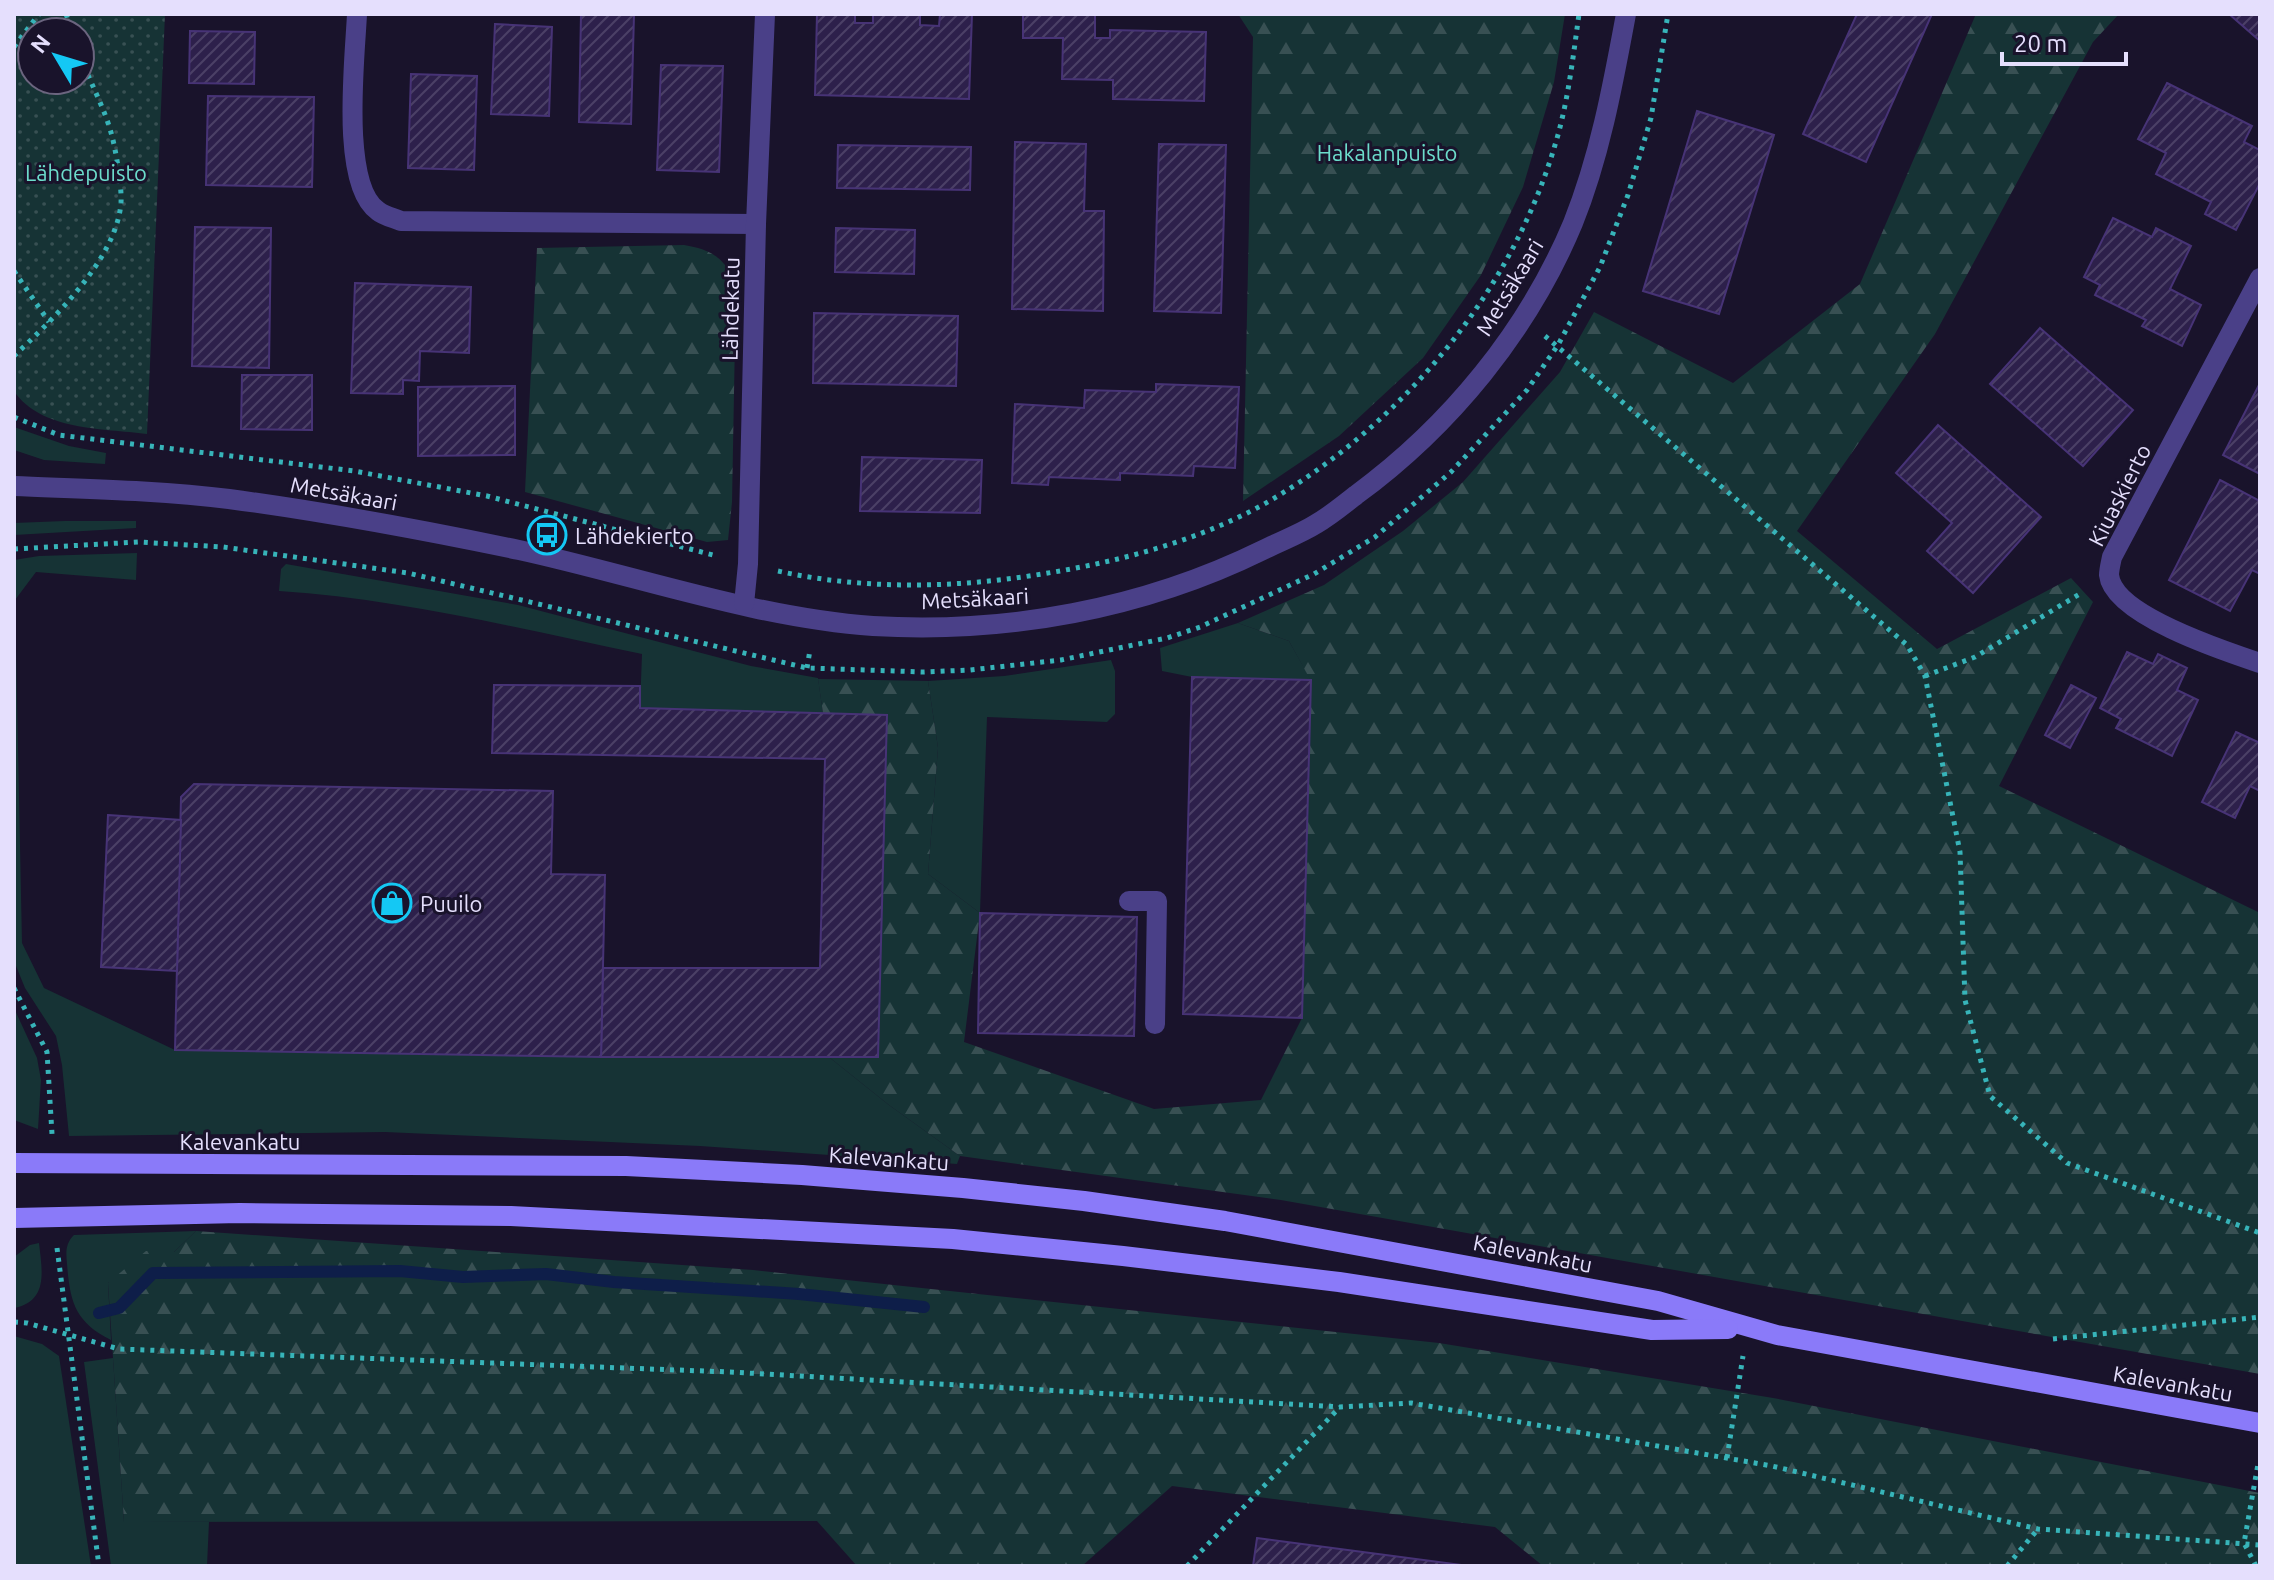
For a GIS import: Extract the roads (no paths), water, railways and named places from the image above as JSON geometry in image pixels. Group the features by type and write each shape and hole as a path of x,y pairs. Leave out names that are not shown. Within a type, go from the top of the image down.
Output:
{"main road":[{"name":"Kalevankatu","path":"14,1163 626,1166 802,1175 1084,1201 1421,1256 1658,1301 1748,1329 2260,1423"},
{"name":"Kalevankatu","path":"14,1218 240,1213 511,1216 953,1239 1324,1280 1652,1330 1748,1329"}],"street":[{"path":"357,14 353,140 358,183 376,211 401,221 756,224"},
{"name":"Lähdekatu","path":"744,604 748,564 756,224 765,14"},
{"name":"Metsäkaari","path":"14,486 225,499 354,518 521,551 816,620 875,626 966,626 1035,620 1101,608 1169,590 1232,565 1317,524 1390,470 1436,428 1476,384 1521,320 1549,273 1586,188 1615,74 1626,14"},
{"name":"Kiuaskierto","path":"2260,278 2112,557 2109,577 2117,592 2141,614 2211,647 2260,663"},
{"path":"1129,901 1157,901 1155,1024"}],"waterway":[{"path":"99,1313 119,1308 153,1273 400,1271 463,1277 546,1274 924,1307"}],"place":[{"name":"Lähdekierto","path":"547,535"},
{"name":"Puuilo","path":"392,903"}],"park label":[{"name":"Hakalanpuisto","path":"1387,152"},
{"name":"Lähdepuisto","path":"86,172"}]}
